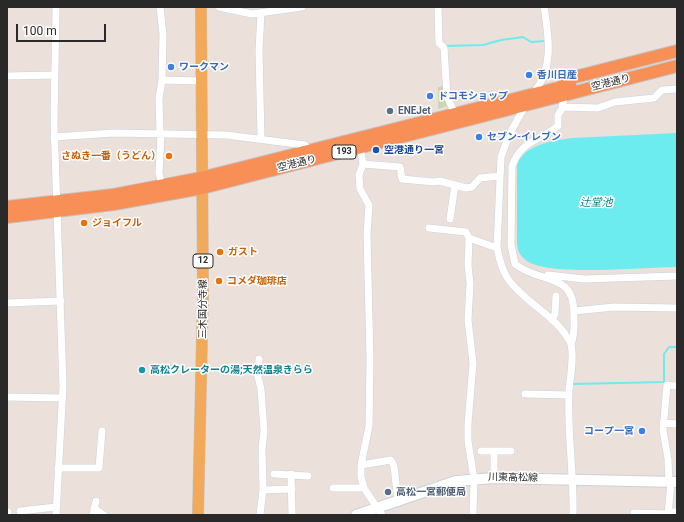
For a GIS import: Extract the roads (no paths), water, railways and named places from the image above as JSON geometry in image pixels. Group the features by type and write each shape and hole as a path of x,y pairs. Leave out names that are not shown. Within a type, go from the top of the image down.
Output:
{"highway":[{"path":"677,51 567,79 563,96 573,96 677,71"},
{"name":"空港通り","path":"7,207 57,207 156,198 309,151 533,94 563,96 677,58"},
{"name":"空港通り","path":"7,216 162,186 201,183 360,148 677,66"}],"main road":[{"name":"三木国分寺線","path":"198,515 203,293 201,183 201,7"},
{"name":"川東高松線","path":"356,515 380,512 398,502 456,482 474,479 573,479 672,482"}],"street":[{"path":"56,7 54,137 61,302 62,398 56,515"},
{"path":"160,7 163,35 162,80 159,99 159,173 162,186"},
{"path":"219,7 240,13 261,14 302,7"},
{"path":"438,7 438,43 444,48 447,96 455,114"},
{"path":"544,7 549,62 541,81 525,105 503,146 499,176 497,248 508,279 562,329 571,344"},
{"path":"261,14 259,51 261,139"},
{"path":"7,76 54,74"},
{"path":"162,80 201,81"},
{"path":"573,515 573,479 569,449 571,344 574,338 574,311 572,296 565,285 522,269 516,264 510,245 512,166 519,151 524,145 552,131 558,126 558,115 563,96 598,108 615,102 654,98 662,90 677,89"},
{"path":"54,137 114,133 201,136 226,135 305,145 309,151"},
{"path":"360,148 363,164 360,168 360,189 368,205 367,234 370,360 369,426 360,465 364,488 380,512"},
{"path":"363,164 400,167 402,179 434,182 440,181 472,187 480,178 499,176"},
{"path":"450,219 455,185"},
{"path":"429,228 466,232 469,238 468,265 470,290 468,320 473,363 469,403 468,441 474,479 473,515"},
{"path":"469,238 497,248"},
{"path":"541,276 546,275 584,279 677,276"},
{"path":"552,320 555,314 556,296"},
{"path":"7,304 61,302"},
{"path":"574,311 614,307 677,308"},
{"path":"259,359 258,377 261,389 264,431 262,449 263,490 260,515"},
{"path":"668,514 672,482 663,423 666,385 677,386"},
{"path":"525,394 569,395"},
{"path":"7,397 62,398"},
{"path":"663,423 677,424"},
{"path":"58,468 99,468 102,431"},
{"path":"482,451 511,451"},
{"path":"494,452 494,478"},
{"path":"360,465 391,460 394,466 398,502"},
{"path":"274,474 308,476"},
{"path":"292,474 292,515"},
{"path":"263,490 292,488"},
{"path":"333,488 364,488"},
{"path":"20,511 56,507"},
{"path":"94,508 104,515"},
{"path":"634,513 668,514 677,512"}],"water":[{"name":"辻堂池","path":"677,133 677,267 599,270 556,269 539,266 522,257 518,250 517,242 517,165 526,152 548,142 572,138"}],"waterway":[{"path":"445,46 483,45 501,40 523,37 531,42 545,41"},
{"path":"573,384 664,382 664,354 669,347 677,347"}],"place":[{"name":"ワークマン","path":"171,67"},
{"name":"香川日産","path":"529,75"},
{"name":"ドコモショップ","path":"430,96"},
{"name":"ENEJet","path":"390,111"},
{"name":"セブン-イレブン","path":"479,137"},
{"name":"空港通り一宮","path":"376,150"},
{"name":"さぬき一番（うどん）","path":"169,156"},
{"name":"ジョイフル","path":"84,223"},
{"name":"ガスト","path":"220,252"},
{"name":"コメダ珈琲店","path":"219,281"},
{"name":"高松クレーターの湯;天然温泉きらら","path":"142,370"},
{"name":"コープ一宮","path":"642,431"},
{"name":"高松一宮郵便局","path":"388,492"}]}
